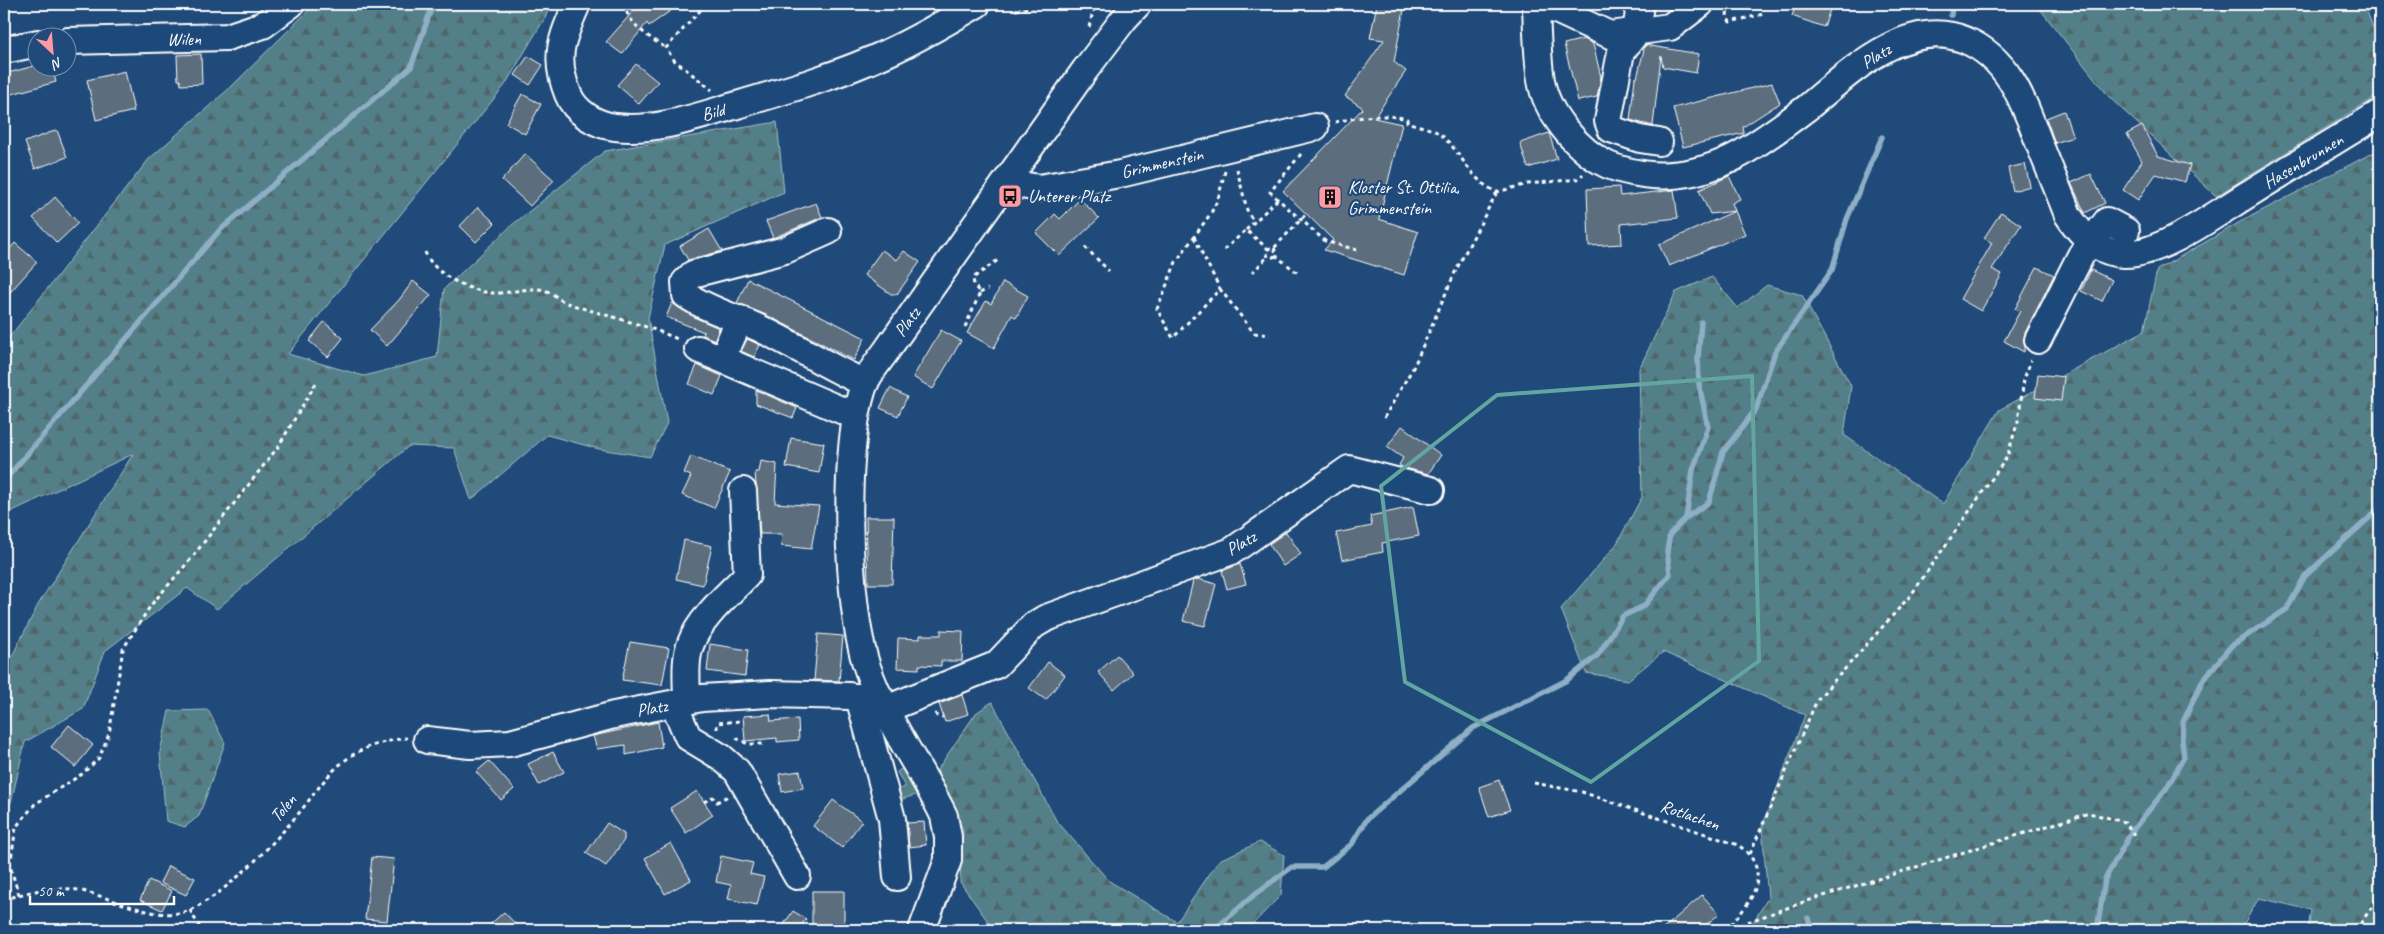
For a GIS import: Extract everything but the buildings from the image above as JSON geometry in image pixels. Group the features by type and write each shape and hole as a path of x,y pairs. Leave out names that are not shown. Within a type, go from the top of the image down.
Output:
{"street":[{"name":"Wilen","path":"78,41 227,37 263,26 291,4"},
{"name":"Bild","path":"577,4 565,31 560,54 561,76 570,98 592,119 614,127 643,127 667,124 814,82 888,52 976,4"},
{"name":"Platz","path":"922,930 948,860 946,823 939,805 875,701 860,639 850,543 852,448 855,416 865,383 1085,70 1124,18 1138,4"},
{"path":"1640,4 1636,33 1620,52 1608,121 1611,129 1640,139 1659,142"},
{"name":"Platz","path":"1700,4 1670,27 1610,35 1554,9 1536,7 1541,82 1556,118 1582,148 1599,161 1620,170 1662,177 1703,170 1741,154 1785,124 1852,71 1898,43 1917,37 1935,35 1965,40 1995,60 2014,82 2068,215 2077,230 2091,242 2114,253 2132,254 2144,251 2195,228 2225,208"},
{"path":"4,50 28,45"},
{"name":"Hasenbrunnen","path":"2225,208 2380,113"},
{"name":"Grimmenstein","path":"1008,181 1039,188 1111,175 1315,127"},
{"path":"2038,340 2081,255 2107,221 2126,231"},
{"path":"828,231 785,250 693,274 686,282 686,295 735,330 865,383"},
{"path":"698,349 855,416"},
{"name":"Platz","path":"427,740 470,744 510,743 614,715 681,702 770,694 875,701 996,665 1034,625 1046,618 1232,551 1349,469 1431,490"},
{"path":"743,492 746,575 703,622 690,644 681,702 688,737 721,756 737,771 797,876"},
{"path":"875,701 892,819 897,877"}],"path":[{"path":"624,4 625,10 644,34 666,48 674,60 710,88 726,108"},
{"path":"666,48 706,4"},
{"path":"1022,4 1016,10 1048,4"},
{"path":"1728,4 1727,18 1730,22 1764,14"},
{"path":"1315,127 1358,117 1396,116 1407,119 1407,122 1442,135 1471,173 1485,186 1497,192 1528,184 1578,179"},
{"path":"1303,151 1270,192 1325,241 1357,250"},
{"path":"1220,289 1173,338 1157,309 1176,262 1218,200 1227,166"},
{"path":"1236,168 1247,210 1254,223"},
{"path":"1384,418 1414,366 1456,270 1497,192"},
{"path":"1224,250 1278,199"},
{"path":"1268,250 1274,248 1306,214"},
{"path":"1246,230 1268,250 1268,256 1252,272"},
{"path":"1194,236 1220,289 1254,333 1270,335"},
{"path":"1085,247 1109,272"},
{"path":"1274,248 1275,255 1299,274"},
{"path":"425,252 428,260 442,272 468,288 494,293 543,289 565,302 665,333 698,349"},
{"path":"1268,256 1271,258 1275,255"},
{"path":"980,293 974,285 973,278 998,260"},
{"path":"965,327 980,293 988,288"},
{"path":"1725,930 1739,916 1755,892 1757,872 1750,854 1818,700 1911,595 2007,457 2018,421 2024,379 2038,340"},
{"path":"19,895 10,866 16,827 35,804 82,774 98,758 109,734 123,649 151,605 190,560 278,447 316,383"},
{"path":"723,731 717,730 717,723 740,721"},
{"path":"734,736 748,744 764,744"},
{"name":"Tolen","path":"190,910 206,902 253,862 299,813 314,790 334,769 356,752 406,738 427,740"},
{"name":"Rotlachen","path":"1534,783 1582,792 1738,845 1750,854"},
{"path":"704,802 713,796 717,802 730,794"},
{"path":"1725,930 1811,900 2088,814 2125,822 2137,840"},
{"path":"4,900 49,888 72,890 144,910 171,915 190,910 201,930"},
{"path":"2356,930 2380,895"}],"highlighted area":[{"path":"1752,376 1759,661 1591,782 1405,682 1381,486 1497,395"}],"green space":[{"path":"315,4 551,4 546,16 505,85 288,354 364,376 437,357 444,289 512,225 605,151 777,122 784,192 665,245 648,318 667,423 650,457 599,449 547,435 471,500 454,448 409,446 217,609 187,588 105,651 83,709 25,742 11,803 4,805 4,672 38,605 133,454 4,515 4,344 149,159 232,86"},
{"path":"2036,4 2364,4 2380,45 2380,94 2216,196 2110,98"},
{"path":"2380,149 2380,930 2308,930 2311,910 2259,898 2240,930 1748,930 1768,898 1762,827 1805,715 1663,652 1628,680 1586,673 1561,609 1616,545 1642,497 1639,369 1676,292 1712,277 1738,308 1767,285 1802,295 1851,386 1844,435 1943,504 1999,410 2144,331 2157,270 2240,222"},
{"path":"992,702 1056,820 1109,881 1177,922 1219,860 1260,842 1284,855 1281,895 1247,930 997,930 989,923 960,882 963,830 937,770 976,713"},
{"path":"208,710 225,743 199,816 185,827 166,821 160,752 169,711"},
{"path":"904,767 919,794 892,802 890,792 905,787 897,772"}],"waterway":[{"path":"4,481 219,231 411,67 433,4"},
{"path":"1951,15 1952,4"},
{"path":"1686,518 1709,502 1723,452 1756,409 1775,352 1832,270 1847,219 1882,137"},
{"path":"1214,930 1255,894 1292,867 1323,867 1352,844 1367,819 1473,728 1567,680 1598,655 1623,616 1644,606 1670,574 1667,551 1670,534 1686,518 1693,470 1708,427 1699,384 1698,358 1701,322"},
{"path":"2097,930 2105,879 2132,831 2166,789 2184,757 2182,741 2183,722 2203,680 2231,646 2287,609 2305,576 2380,508"},
{"path":"1808,918 1812,930"}],"place":[{"name":"Unterer Platz","path":"1010,196"},
{"name":"Kloster St. Ottilia, Grimmenstein","path":"1330,197"}]}
